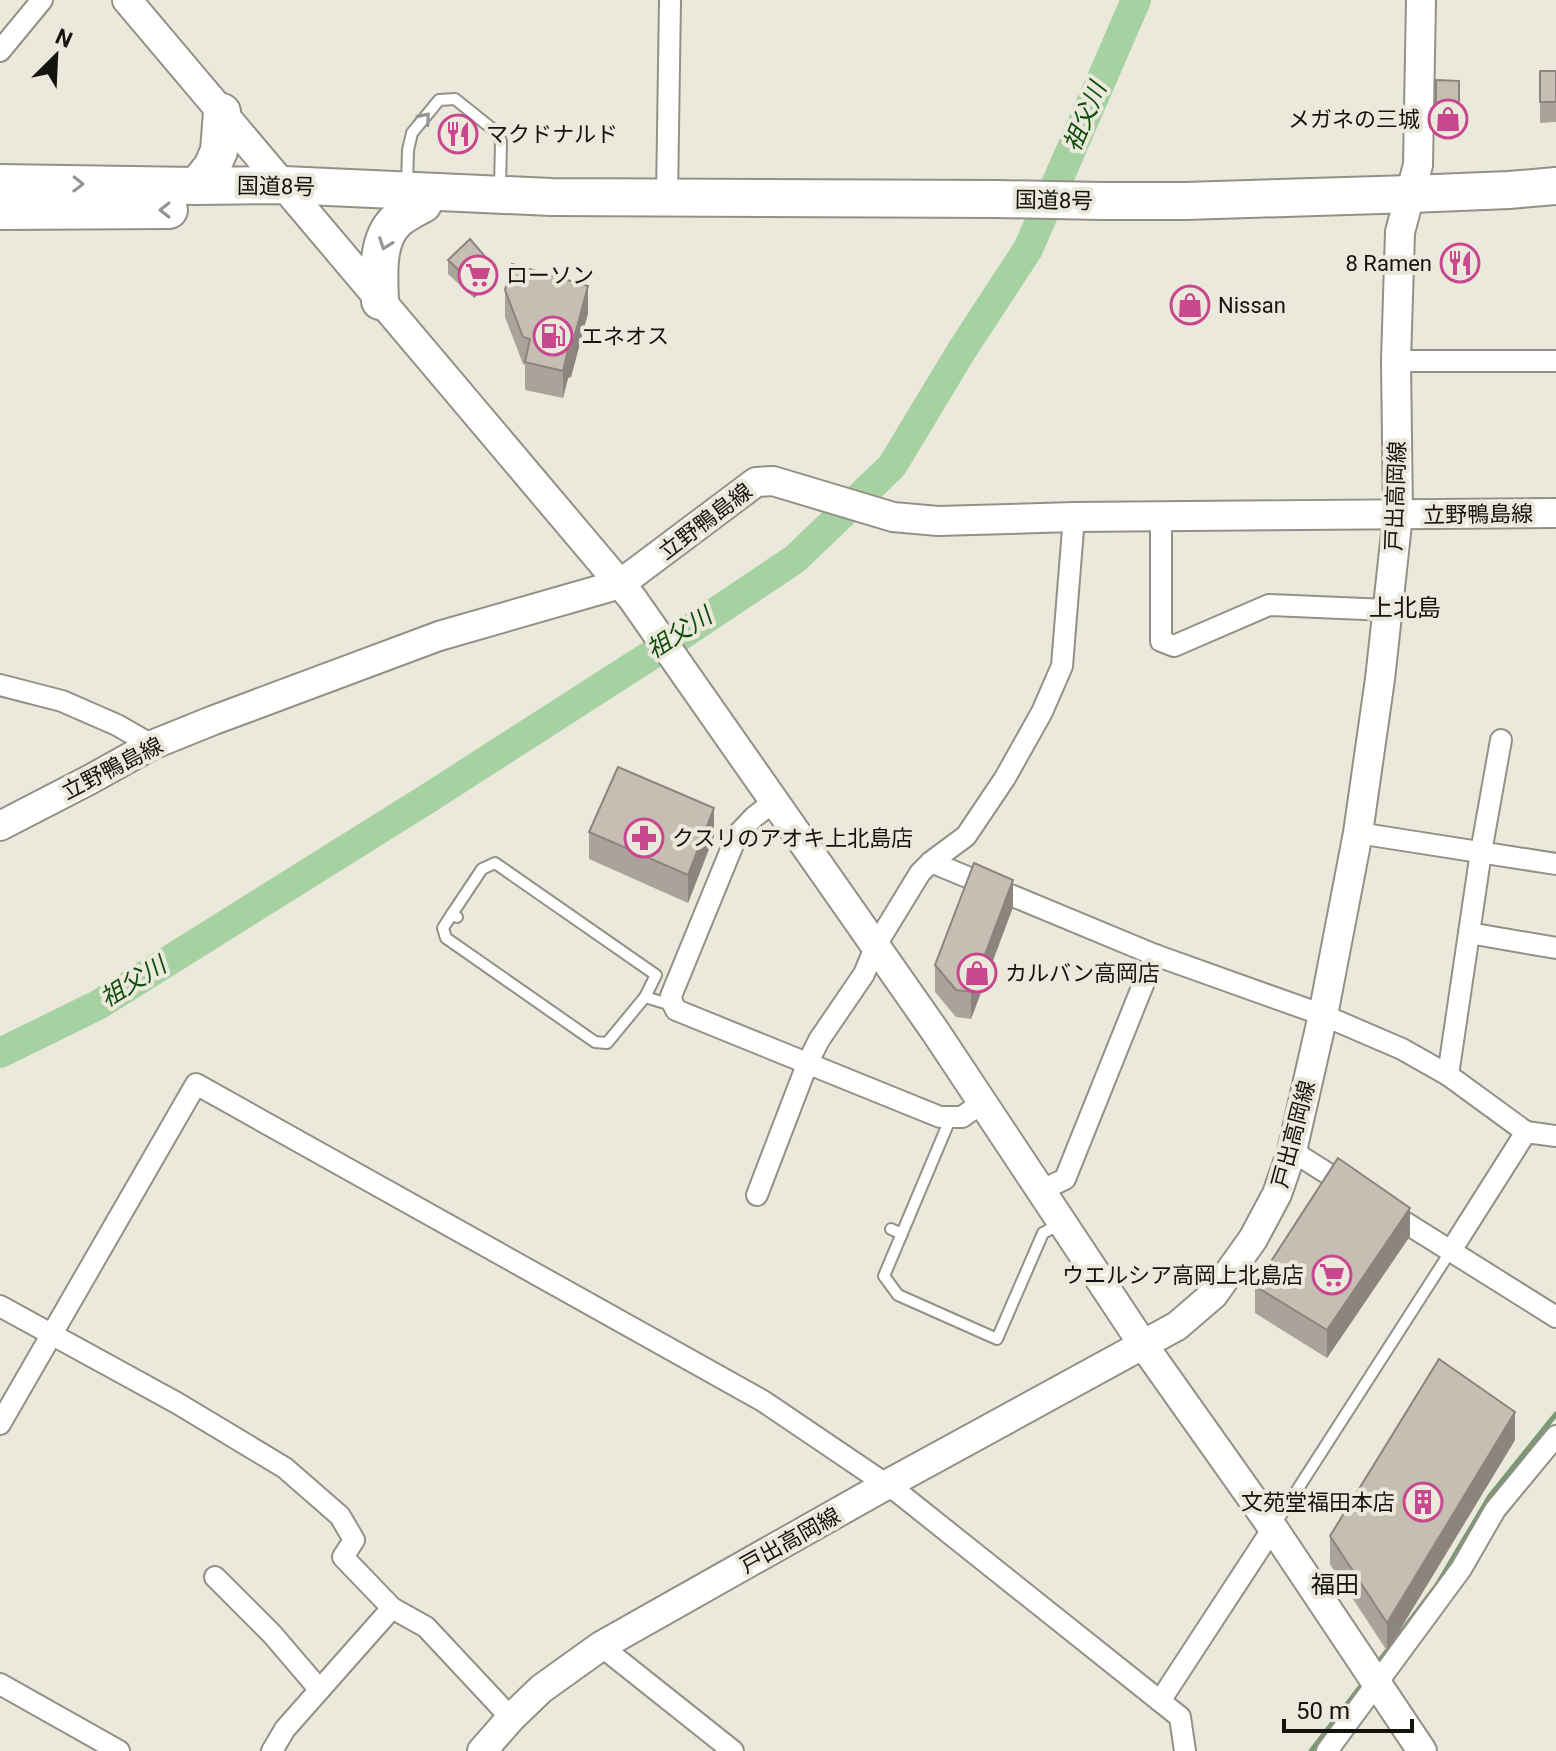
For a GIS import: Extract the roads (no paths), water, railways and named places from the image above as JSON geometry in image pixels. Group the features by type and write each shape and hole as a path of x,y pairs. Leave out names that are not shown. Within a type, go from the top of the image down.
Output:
{"highway":[{"path":"197,186 212,167 219,151 222,112"},
{"name":"国道8号","path":"0,183 197,186 294,197"},
{"name":"国道8号","path":"0,211 294,197 1185,201 1556,186"},
{"path":"380,301 379,267 384,242 415,197"},
{"name":"国道8号","path":"415,197 551,197"}],"main road":[{"path":"127,0 626,591 876,945 1144,1346 1273,1528 1422,1751"},
{"name":"戸出高岡線","path":"486,1749 511,1718 541,1689 601,1646 1177,1326 1213,1295 1253,1239 1277,1194 1292,1151 1323,1015 1358,833 1380,679 1398,515 1396,361 1400,232 1418,165 1421,0"},
{"name":"立野鴨島線","path":"0,826 152,745 214,720 439,636 626,591 756,482 773,481 893,517 938,521 1556,513"}],"street":[{"path":"0,51 42,0"},
{"path":"667,197 670,0"},
{"path":"1396,361 1556,361"},
{"path":"765,1184 808,1062 819,1040 864,974 876,945 920,873 966,836 1005,778 1042,712 1062,666 1074,517"},
{"path":"1161,517 1161,641 1174,646 1269,605 1388,610"},
{"path":"0,685 62,701 117,725 152,745"},
{"path":"1448,1075 1501,740"},
{"path":"775,801 737,835 671,996 676,1010 940,1117 962,1117 983,1102"},
{"path":"1358,833 1556,864"},
{"path":"931,862 1155,955 1323,1015 1402,1049 1448,1075 1526,1132 1556,1136"},
{"path":"1469,933 1556,948"},
{"path":"1042,1190 1065,1179 1155,955"},
{"path":"0,1424 196,1084 763,1401 888,1484 1180,1717 1185,1751"},
{"path":"1450,1252 1526,1132"},
{"path":"1292,1151 1556,1317"},
{"path":"0,1306 177,1403 285,1468 340,1516 354,1540 343,1557 392,1608 426,1627 511,1718"},
{"path":"1327,1751 1370,1674 1461,1569 1495,1510 1556,1436"},
{"path":"1160,1701 1273,1528"},
{"path":"215,1577 272,1634 319,1689"},
{"path":"272,1751 285,1729 392,1608"},
{"path":"601,1646 733,1751"},
{"path":"0,1684 109,1748"}],"lane":[{"path":"415,197 408,150 412,133 439,100 455,99 495,131 501,141 499,195"},
{"path":"495,863 656,975 645,997 614,1037 607,1043 595,1042 446,938 443,928 455,915 482,869 495,863"},
{"path":"645,997 672,1002"},
{"path":"951,1117 884,1276 898,1295 997,1339 1043,1233 1063,1222"},
{"path":"891,1229 902,1234"},
{"path":"1273,1528 1450,1252"}],"waterway":[{"name":"祖父川","path":"0,1053 98,1005 427,799 795,559 892,466 1028,249 1136,0"},
{"path":"1377,1664 1437,1585 1490,1496 1556,1414"},
{"path":"1311,1751 1364,1682"}],"place":[{"name":"メガネの三城","path":"1448,119"},
{"name":"マクドナルド","path":"458,134"},
{"name":"8 Ramen","path":"1460,263"},
{"name":"ローソン","path":"478,275"},
{"name":"Nissan","path":"1190,305"},
{"name":"エネオス","path":"553,336"},
{"name":"クスリのアオキ上北島店","path":"644,838"},
{"name":"カルバン高岡店","path":"977,973"},
{"name":"ウエルシア高岡上北島店","path":"1332,1275"},
{"name":"文苑堂福田本店","path":"1423,1502"}],"district":[{"name":"上北島","path":"1405,608"},
{"name":"福田","path":"1335,1585"}]}
